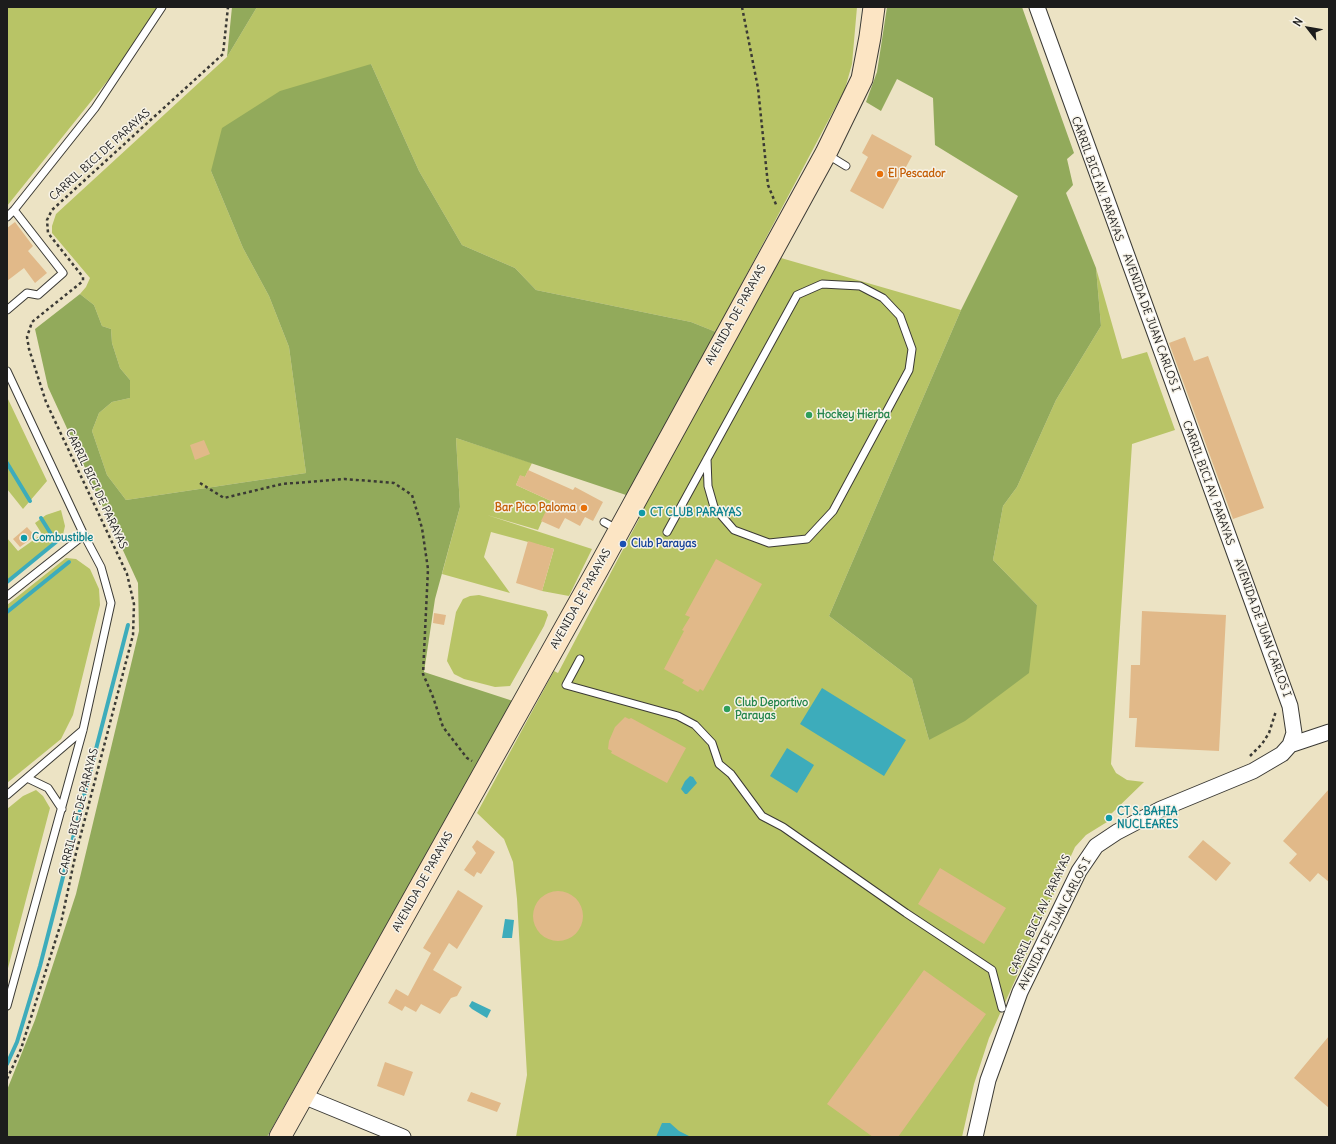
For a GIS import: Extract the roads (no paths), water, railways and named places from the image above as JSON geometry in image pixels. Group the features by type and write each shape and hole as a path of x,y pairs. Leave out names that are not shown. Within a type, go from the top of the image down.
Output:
{"street":[{"name":"AVENIDA DE PARAYAS","path":"280,1137 486,769 612,526 826,154 862,79 868,52 874,7"},
{"name":"AVENIDA DE JUAN CARLOS I","path":"975,1137 988,1080 1020,992 1079,871 1096,846 1117,832 1162,810 1253,771 1282,754 1290,745 1294,733 1290,706 1037,7"},
{"path":"1290,745 1329,732"},
{"path":"303,1096 403,1137"}],"lane":[{"path":"7,217 95,108 162,7"},
{"path":"826,154 846,166"},
{"path":"7,310 27,293 38,295 63,273 14,210"},
{"path":"667,532 707,459 797,295 822,284 860,286 883,298 900,316 912,349 909,370 833,511 807,539 769,543 734,530 714,507 708,486 707,459"},
{"path":"7,371 101,568 111,603 83,730 7,1006"},
{"path":"7,596 84,535"},
{"path":"580,659 566,685 678,716 695,725 712,743 718,764 731,774 762,816 783,826 906,913 992,970 1002,1008"},
{"path":"7,795 83,730"},
{"path":"27,778 48,788 62,809"}],"water":[{"path":"822,688 906,740 884,776 800,724"},
{"path":"787,748 814,765 797,793 770,776"},
{"path":"690,776 693,777 697,783 687,794 685,794 681,789 685,781"},
{"path":"505,919 514,920 512,938 502,938"},
{"path":"472,1001 491,1010 487,1018 469,1006"},
{"path":"662,1123 670,1123 679,1131 691,1137 656,1137"}],"waterway":[{"path":"7,463 30,501"},
{"path":"7,582 56,542 41,518"},
{"path":"7,612 69,562"},
{"path":"7,1064 17,1042 40,966 128,625"}],"place":[{"name":"El Pescador","path":"880,174"},
{"name":"Hockey Hierba","path":"809,415"},
{"name":"Bar Pico Paloma","path":"584,508"},
{"name":"CT CLUB PARAYAS","path":"642,513"},
{"name":"Combustible","path":"24,538"},
{"name":"Club Parayas","path":"623,544"},
{"name":"Club Deportivo Parayas","path":"727,709"},
{"name":"CT S. BAHIA NUCLEARES","path":"1109,818"}]}
